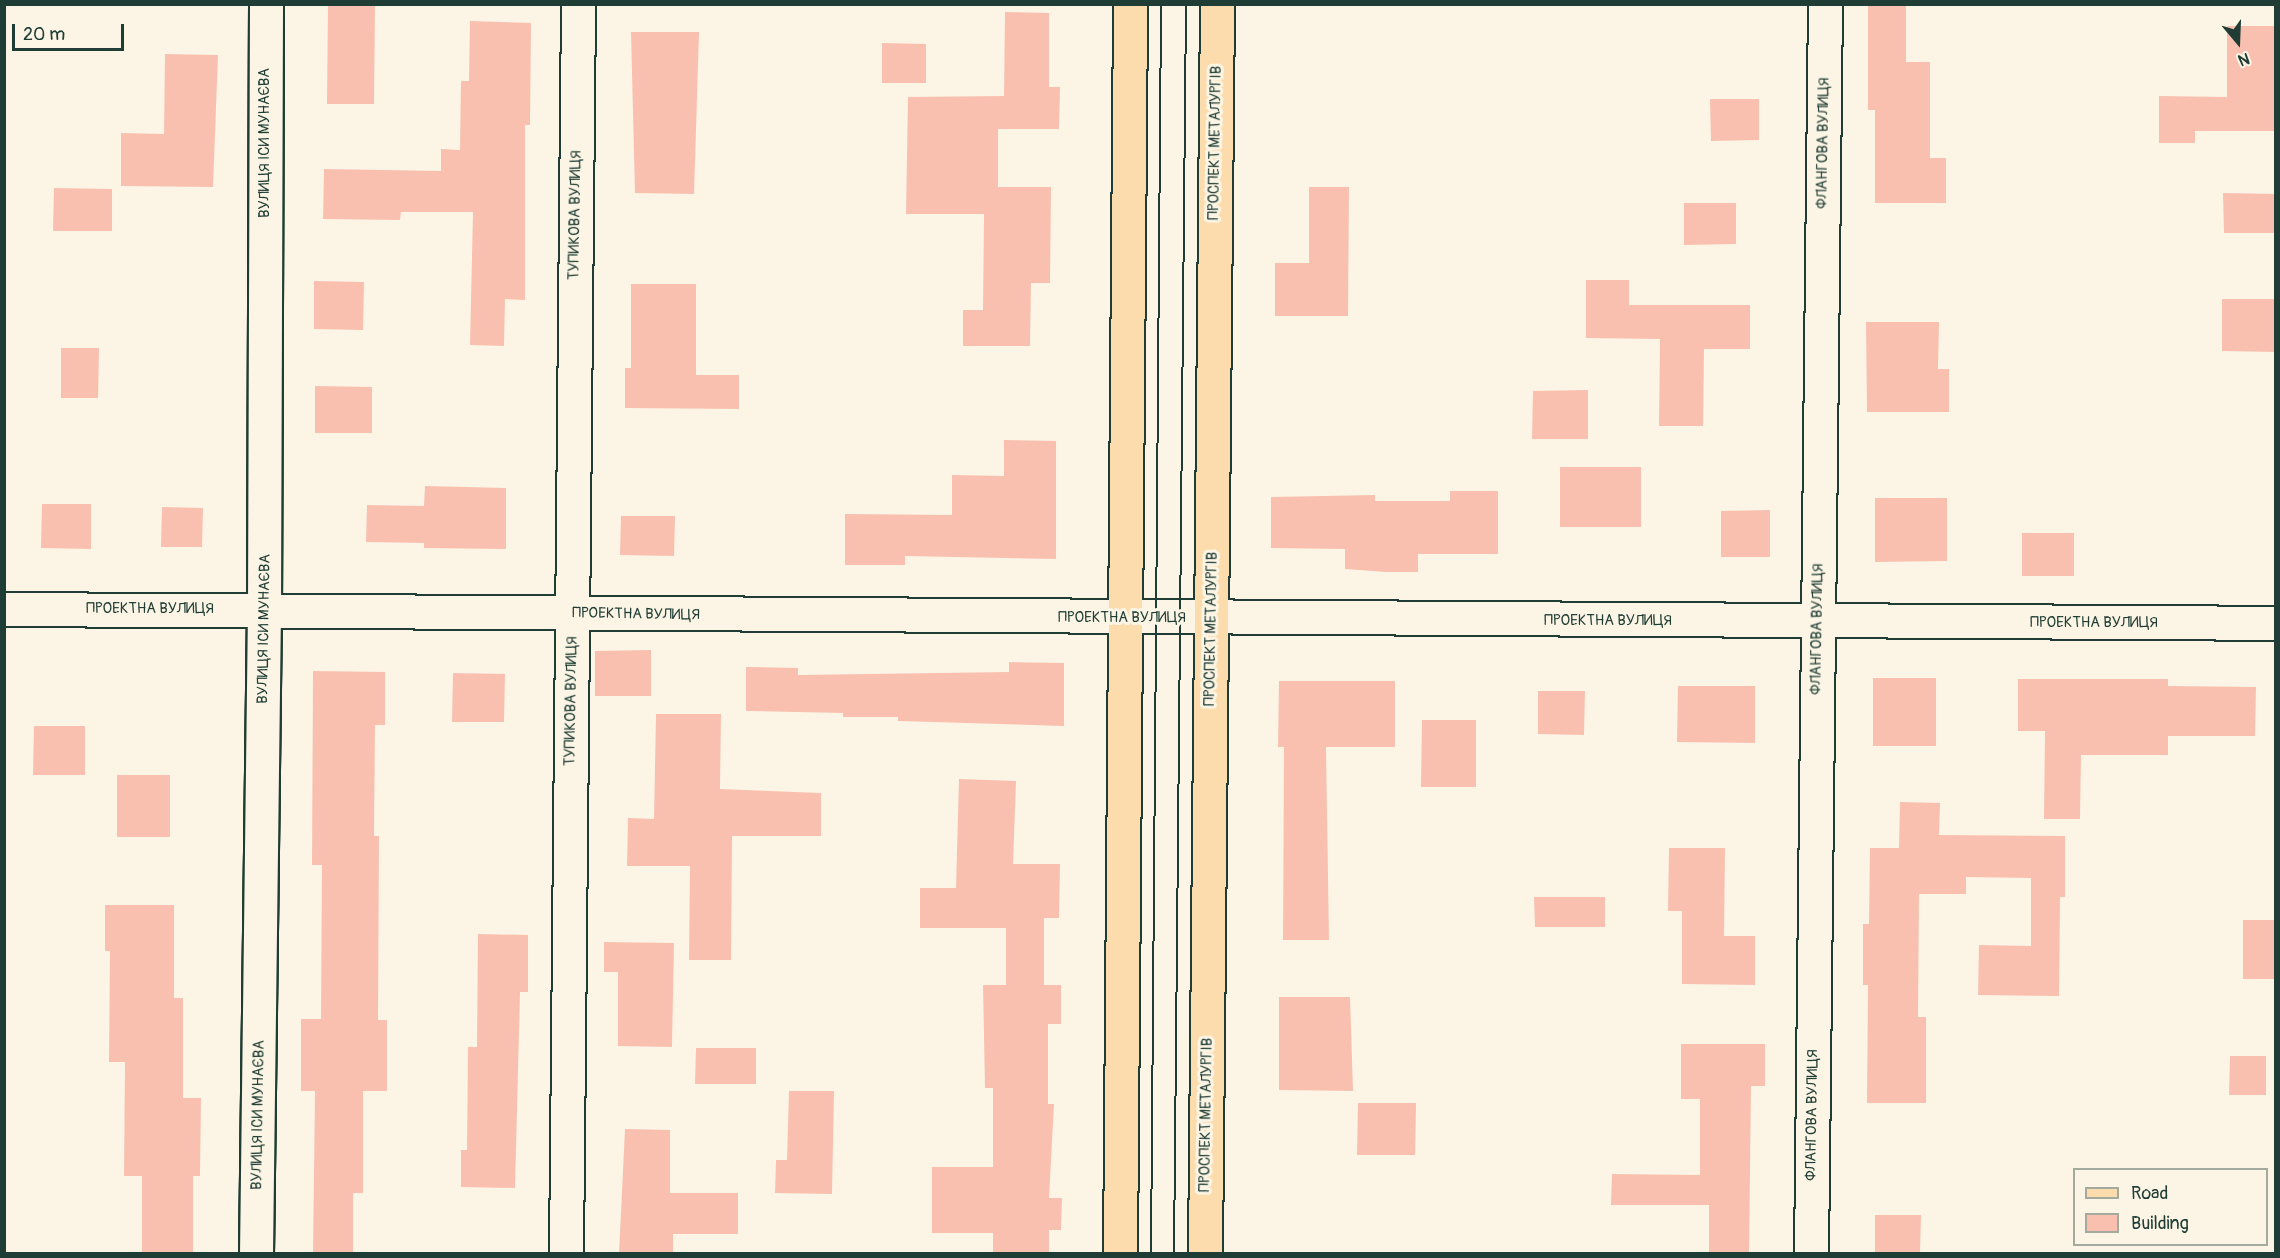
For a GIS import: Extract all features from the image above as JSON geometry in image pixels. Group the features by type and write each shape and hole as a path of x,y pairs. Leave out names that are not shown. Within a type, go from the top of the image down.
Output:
{"main road":[{"path":"1120,1254 1130,4"},
{"name":"ПРОСПЕКТ МЕТАЛУРГІВ","path":"1205,1254 1217,4"}],"street":[{"name":"ВУЛИЦЯ ІСИ МУНАЄВА","path":"256,1254 264,609 266,4"},
{"name":"ТУПИКОВА ВУЛИЦЯ","path":"566,1254 578,4"},
{"name":"ФЛАНГОВА ВУЛИЦЯ","path":"1811,1254 1825,4"},
{"name":"ПРОЕКТНА ВУЛИЦЯ","path":"4,609 264,609 1126,619 2276,623"}],"building":[{"path":"328,4 375,4 374,104 327,104"},
{"path":"1868,4 1906,4 1906,62 1930,62 1930,158 1946,158 1946,203 1875,203 1875,110 1868,110"},
{"path":"1005,12 1049,13 1049,87 1060,87 1059,129 998,129 998,187 1051,187 1050,283 1031,283 1030,346 963,346 963,310 983,310 984,214 906,214 908,97 1004,96"},
{"path":"470,21 531,23 530,125 525,125 525,300 505,299 504,346 470,345 473,212 401,212 400,220 323,219 324,169 441,171 441,149 460,150 461,81 469,81"},
{"path":"2227,26 2276,26 2276,131 2195,131 2195,143 2159,143 2159,96 2227,97"},
{"path":"631,32 699,32 694,194 635,193"},
{"path":"882,43 926,44 926,83 882,83"},
{"path":"165,54 218,55 213,187 121,186 121,133 164,134"},
{"path":"1710,99 1759,99 1759,140 1711,141"},
{"path":"1309,187 1349,187 1348,316 1275,316 1275,263 1309,263"},
{"path":"54,188 112,189 112,231 53,231"},
{"path":"2223,193 2276,194 2276,233 2224,233"},
{"path":"1684,203 1736,203 1736,244 1684,245"},
{"path":"1586,280 1629,280 1629,305 1750,305 1750,349 1704,349 1703,426 1659,426 1660,339 1586,338"},
{"path":"314,281 364,282 363,330 314,329"},
{"path":"631,284 696,284 696,375 739,375 739,409 625,408 625,368 631,368"},
{"path":"2222,299 2276,299 2275,352 2222,351"},
{"path":"1866,322 1939,322 1938,369 1949,369 1949,412 1867,412"},
{"path":"61,348 99,348 98,398 61,398"},
{"path":"315,386 372,387 372,433 315,433"},
{"path":"1588,390 1588,439 1532,439 1533,391"},
{"path":"1004,440 1056,441 1056,559 905,556 905,565 845,565 845,514 952,515 952,475 1004,476"},
{"path":"1560,467 1641,467 1641,527 1560,527"},
{"path":"425,486 506,488 506,549 424,548 424,543 366,542 367,505 424,506"},
{"path":"1450,491 1498,491 1498,554 1418,554 1418,572 1386,572 1345,569 1345,549 1271,548 1271,497 1375,495 1375,501 1450,501"},
{"path":"1875,498 1947,498 1947,561 1875,562"},
{"path":"42,504 91,504 91,549 41,548"},
{"path":"162,507 203,508 202,547 161,547"},
{"path":"1770,510 1770,557 1721,557 1721,511"},
{"path":"621,516 675,516 674,556 620,555"},
{"path":"2022,533 2074,533 2074,576 2022,576"},
{"path":"651,650 651,696 595,696 595,651"},
{"path":"1009,662 1064,663 1064,726 898,721 898,717 843,717 843,713 746,711 746,667 798,668 798,675 1009,672"},
{"path":"313,671 385,672 385,725 375,725 374,836 379,836 378,1020 387,1020 387,1091 363,1091 363,1193 353,1193 353,1254 313,1254 315,1091 301,1091 301,1019 321,1019 322,865 312,865"},
{"path":"453,673 505,674 504,722 452,722"},
{"path":"1873,678 1936,678 1936,746 1873,746"},
{"path":"2018,679 2168,679 2168,686 2256,687 2255,736 2168,736 2168,755 2081,755 2080,819 2044,819 2045,731 2018,731"},
{"path":"1279,681 1395,681 1395,747 1326,747 1329,940 1283,940 1284,747 1278,747"},
{"path":"1678,686 1755,686 1755,743 1677,742"},
{"path":"1538,691 1585,691 1584,735 1538,734"},
{"path":"656,714 721,714 720,789 821,793 821,836 732,836 731,960 689,960 690,866 627,866 628,818 654,819"},
{"path":"1422,720 1476,720 1476,787 1421,787"},
{"path":"34,726 85,726 85,775 33,775"},
{"path":"117,775 170,775 170,837 117,837"},
{"path":"959,779 1016,781 1013,864 1060,864 1059,918 1044,918 1044,985 1061,985 1061,1024 1048,1024 1048,1104 1054,1104 1049,1198 1062,1198 1061,1230 1049,1230 1049,1254 993,1254 993,1233 932,1233 932,1167 993,1167 993,1088 985,1088 983,985 1006,985 1006,928 920,928 920,888 956,888"},
{"path":"1900,802 1940,803 1939,835 2065,836 2065,897 2060,897 2059,996 1978,995 1979,945 2031,946 2031,878 1966,877 1966,894 1919,894 1918,1017 1926,1017 1926,1103 1867,1103 1868,985 1863,985 1863,924 1869,924 1870,848 1899,848"},
{"path":"1669,848 1725,848 1724,936 1755,936 1755,985 1682,984 1682,911 1668,911"},
{"path":"1534,897 1605,897 1605,927 1535,927"},
{"path":"105,905 174,905 174,998 183,998 183,1098 201,1098 200,1176 193,1176 193,1254 142,1254 142,1176 124,1176 125,1062 109,1062 110,951 105,951"},
{"path":"2243,920 2276,920 2276,979 2243,979"},
{"path":"478,934 528,935 528,992 520,992 515,1188 461,1187 461,1150 467,1150 468,1047 477,1047"},
{"path":"604,942 674,943 672,1047 618,1046 618,972 604,972"},
{"path":"1279,997 1350,997 1353,1091 1279,1090"},
{"path":"1681,1044 1765,1044 1765,1086 1751,1086 1749,1254 1709,1254 1709,1205 1611,1205 1612,1174 1700,1175 1700,1099 1681,1099"},
{"path":"696,1048 756,1048 756,1084 695,1084"},
{"path":"2230,1056 2266,1056 2266,1095 2229,1095"},
{"path":"789,1091 834,1091 832,1194 775,1193 776,1160 787,1160"},
{"path":"1358,1103 1416,1103 1415,1155 1357,1155"},
{"path":"625,1129 670,1130 670,1193 738,1193 738,1234 673,1234 673,1254 619,1254"},
{"path":"1875,1215 1921,1215 1920,1254 1875,1254"}],"tram line":[{"path":"1151,1254 1161,4"},
{"path":"1174,1254 1186,4"}]}
